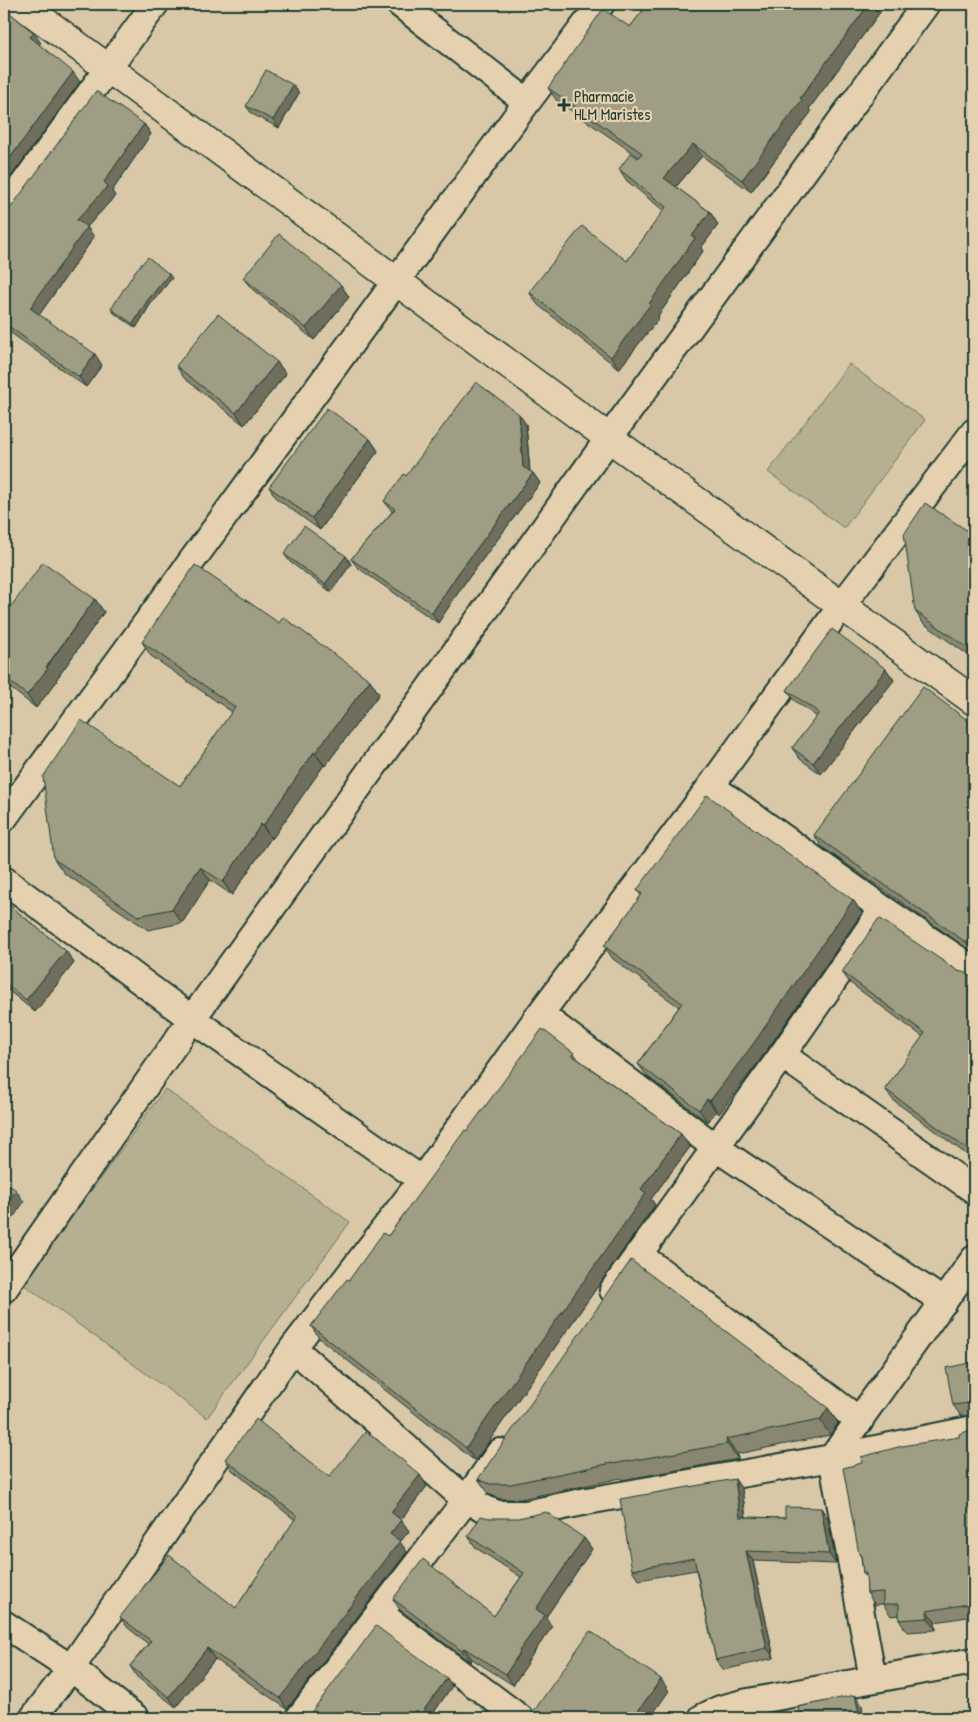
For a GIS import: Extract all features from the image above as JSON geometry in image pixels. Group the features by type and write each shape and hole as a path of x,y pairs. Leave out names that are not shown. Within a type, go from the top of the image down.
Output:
{"street":[{"path":"21,4 609,438 974,702"},
{"path":"4,210 155,4"},
{"path":"400,4 527,102"},
{"path":"4,818 527,102 601,4"},
{"path":"4,1289 192,1019 609,438 926,4"},
{"path":"33,1718 71,1668 293,1348 422,1180 540,1014 711,786 842,605 974,432"},
{"path":"711,786 974,970"},
{"path":"4,880 192,1019 422,1180"},
{"path":"598,1312 782,1055 883,908"},
{"path":"540,1014 715,1147 944,1302"},
{"path":"782,1055 974,1190"},
{"path":"638,1254 860,1421"},
{"path":"873,1679 832,1458 974,1259"},
{"path":"293,1348 466,1500 497,1514 526,1514 587,1501 832,1458 974,1429"},
{"path":"299,1718 466,1500 512,1434"},
{"path":"379,1613 520,1718"},
{"path":"4,1624 71,1668 136,1718"},
{"path":"702,1718 743,1703 974,1661"}],"shaded area":[{"path":"849,364 925,420 844,528 768,472"},
{"path":"165,1089 350,1222 207,1418 23,1284"}],"building":[{"path":"648,4 869,4 800,98 802,100 742,180 693,144 664,178 710,212 692,236 695,238 650,305 611,357 529,292 582,226 627,261 666,207 619,169 631,153 638,158 642,153 548,88 603,9 630,27"},
{"path":"4,8 34,33 30,37 73,72 4,166"},
{"path":"266,70 293,85 273,120 246,106"},
{"path":"96,91 144,124 104,182 108,186 77,220 87,227 30,308 95,354 79,377 4,323 4,214 9,210"},
{"path":"279,234 341,285 306,328 243,278"},
{"path":"148,257 169,274 147,301 133,324 111,309 136,270"},
{"path":"218,314 277,362 236,413 176,366"},
{"path":"476,382 519,414 523,467 533,473 457,575 432,613 351,559 395,509 384,501 404,474 406,476"},
{"path":"327,408 370,439 312,518 269,487"},
{"path":"925,503 974,535 974,652 915,611 904,534"},
{"path":"304,526 346,556 325,584 284,554"},
{"path":"43,562 95,599 46,667 48,668 27,695 4,677 4,616"},
{"path":"195,565 279,623 283,617 370,680 314,752 263,826 261,824 223,882 200,867 172,909 138,916 54,859 43,777 81,720 180,786 235,707 142,642"},
{"path":"832,629 886,669 813,763 792,748 819,713 787,690"},
{"path":"923,687 974,725 974,948 814,835"},
{"path":"707,795 853,900 751,1047 710,1101 707,1099 699,1110 638,1064 682,1003 604,946 642,894 637,890"},
{"path":"4,901 66,951 26,1000 4,982"},
{"path":"879,918 958,971 966,973 974,979 974,1154 885,1089 925,1033 842,972"},
{"path":"542,1029 574,1053 572,1055 681,1134 641,1189 646,1193 466,1448 311,1326 347,1279 349,1280 383,1233 388,1236"},
{"path":"4,1181 16,1190 4,1207"},
{"path":"631,1260 828,1408 820,1420 726,1439 727,1444 612,1463 511,1484 490,1484 478,1479"},
{"path":"974,1362 974,1406 970,1403 953,1405 946,1368"},
{"path":"256,1419 329,1477 366,1431 420,1475 391,1512 401,1520 390,1534 400,1541 280,1698 207,1648 169,1697 130,1666 151,1641 120,1617 169,1555 236,1608 297,1516 225,1459"},
{"path":"974,1429 974,1603 927,1611 928,1618 899,1620 899,1604 883,1604 883,1592 867,1593 866,1573 863,1573 861,1554 859,1554 843,1468 862,1463 861,1457 902,1446 959,1437 959,1434"},
{"path":"735,1479 740,1517 785,1518 785,1507 821,1508 829,1554 746,1551 767,1648 716,1660 694,1558 632,1570 620,1499"},
{"path":"546,1512 584,1538 536,1609 545,1615 519,1651 506,1674 464,1648 462,1651 393,1599 423,1559 494,1616 524,1573 468,1536 481,1516 489,1518 518,1518"},
{"path":"376,1626 447,1678 421,1714 416,1710 410,1718 307,1718"},
{"path":"590,1631 661,1679 633,1718 529,1718"},
{"path":"855,1695 860,1718 800,1718 798,1707"}],"place":[{"name":"Pharmacie HLM Maristes","path":"564,105"}]}
